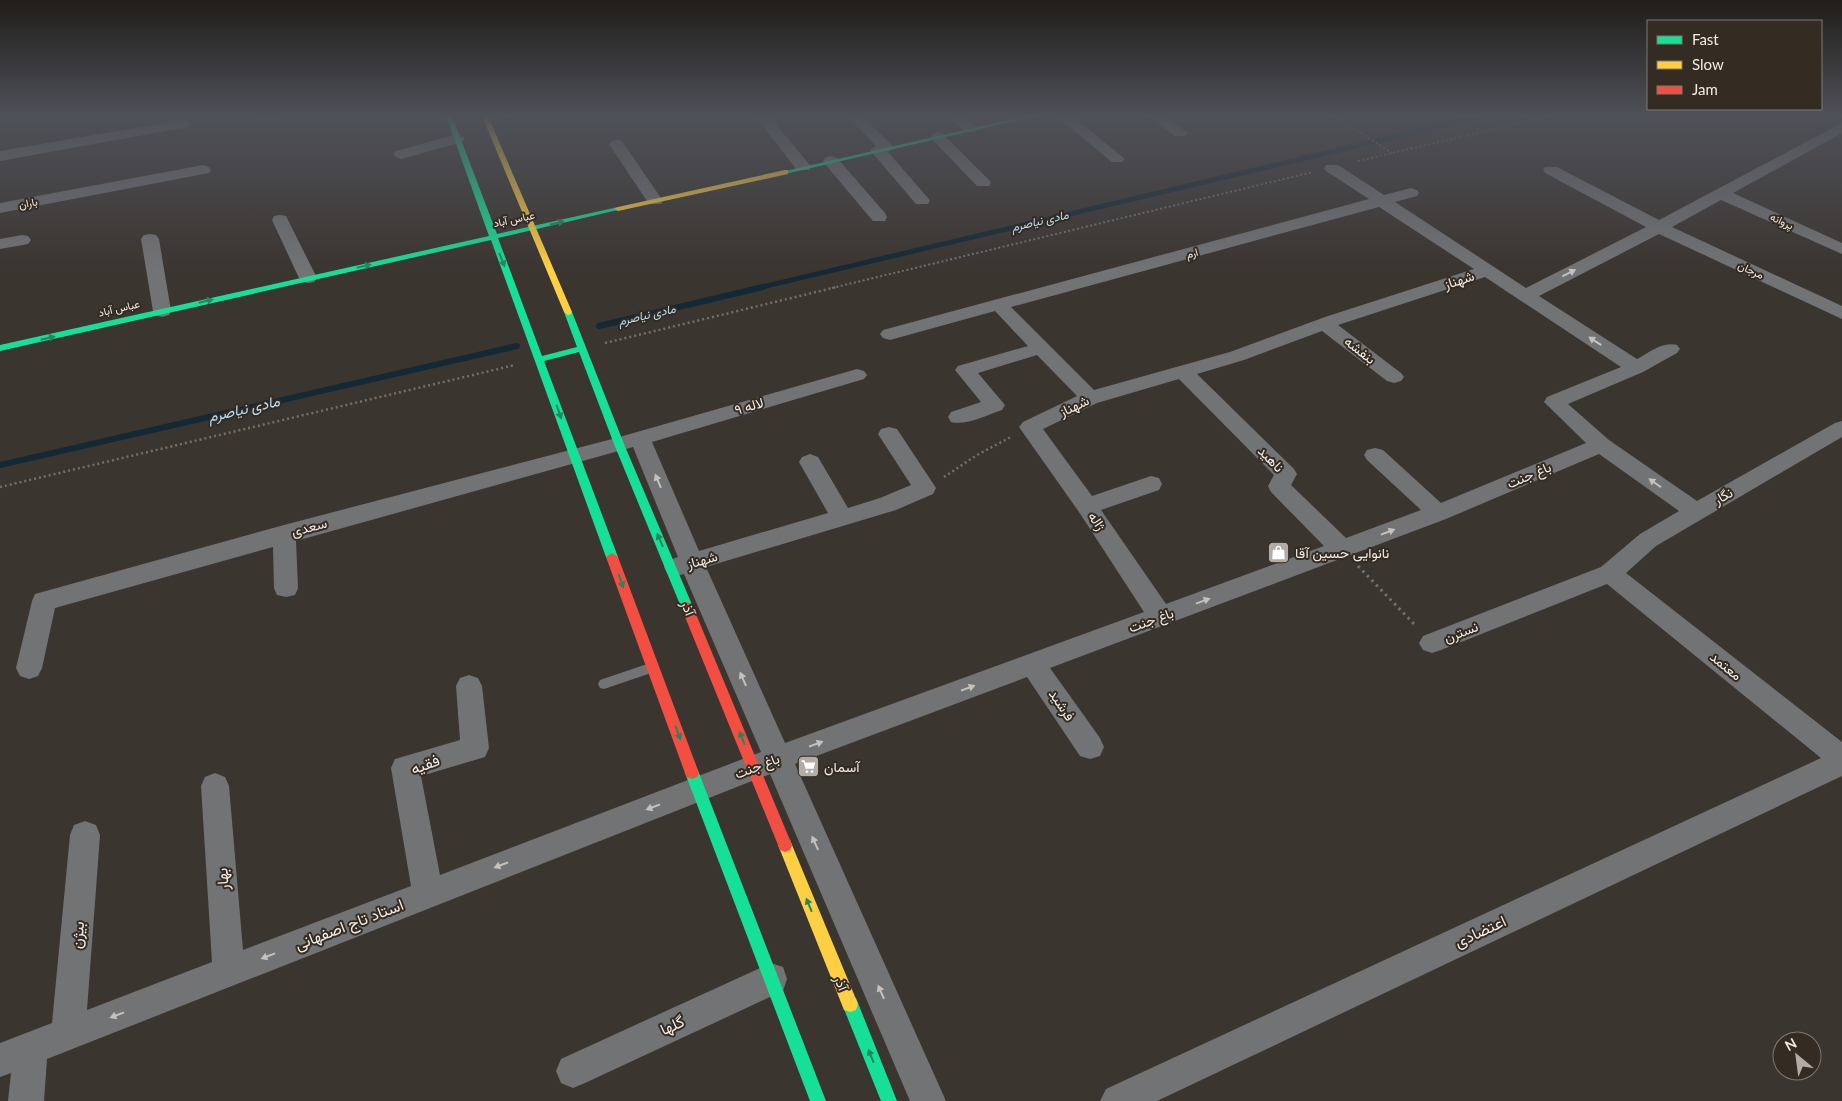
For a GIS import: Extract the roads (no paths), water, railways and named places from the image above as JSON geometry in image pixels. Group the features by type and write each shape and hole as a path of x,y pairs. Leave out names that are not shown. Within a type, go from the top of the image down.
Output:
{"main road":[{"path":"468,167 698,790 818,1101"},
{"name":"آذر","path":"506,167 583,348 629,441"},
{"name":"عباس آباد","path":"0,348 801,167"},
{"path":"540,359 583,348"},
{"name":"آذر","path":"766,762 889,1101"}],"street":[{"path":"633,167 655,201"},
{"path":"836,167 879,217"},
{"path":"896,167 922,202"},
{"path":"968,167 983,183"},
{"path":"1526,295 1659,227 1768,167"},
{"path":"1332,168 1636,368"},
{"name":"باران","path":"0,208 202,170"},
{"name":"مرجان","path":"1551,170 1659,227 1842,313"},
{"name":"ارم","path":"890,334 1411,193"},
{"name":"پروانه","path":"1721,194 1842,249"},
{"path":"280,220 308,278"},
{"path":"150,239 162,311"},
{"path":"0,244 22,240"},
{"name":"شهناز","path":"1030,427 1090,398 1236,356 1325,324 1489,270"},
{"path":"999,305 1090,398"},
{"name":"بنفشه","path":"1325,324 1394,377"},
{"path":"958,417 995,405 965,370 1041,348"},
{"path":"1670,349 1636,368 1554,402 1601,445 1695,511"},
{"name":"ناهید","path":"1183,371 1286,474 1279,486 1342,549"},
{"name":"۹ لاله","path":"574,456 858,375"},
{"name":"ژاله","path":"1030,427 1087,506 1161,617"},
{"name":"نگار","path":"1610,573 1648,540 1695,511 1842,428"},
{"name":"شهناز","path":"682,566 888,504 925,488 889,434"},
{"name":"آذر","path":"629,441 766,762 928,1101"},
{"name":"باغ جنت","path":"698,790 766,762 1438,513 1601,445"},
{"path":"1375,455 1438,513"},
{"name":"سعدی","path":"29,668 44,601 574,456"},
{"path":"810,462 842,517"},
{"path":"1087,506 1151,484"},
{"path":"284,534 286,588"},
{"name":"نسترن","path":"1432,643 1610,573"},
{"name":"معتمد","path":"1610,573 1842,760"},
{"name":"فرشید","path":"1033,664 1090,747"},
{"name":"فقیه","path":"428,894 404,768 475,748 468,686"},
{"name":"اعتضادی","path":"1118,1101 1842,760"},
{"name":"بهار","path":"215,786 229,971"},
{"name":"استاد تاج اصفهانی","path":"15,1054 698,790"},
{"name":"بیژن","path":"68,1034 86,836"},
{"name":"گلها","path":"572,1071 771,978"},
{"path":"15,1054 26,1101"}],"lane":[{"path":"604,684 653,667"}],"waterway":[{"name":"مادی نیاصرم","path":"758,288 1266,167"},
{"name":"مادی نیاصرم","path":"599,326 763,287"},
{"name":"مادی نیاصرم","path":"0,465 517,346"}],"place":[{"name":"نانوایی حسین آقا","path":"1279,553"},
{"name":"آسمان","path":"808,767"}]}
